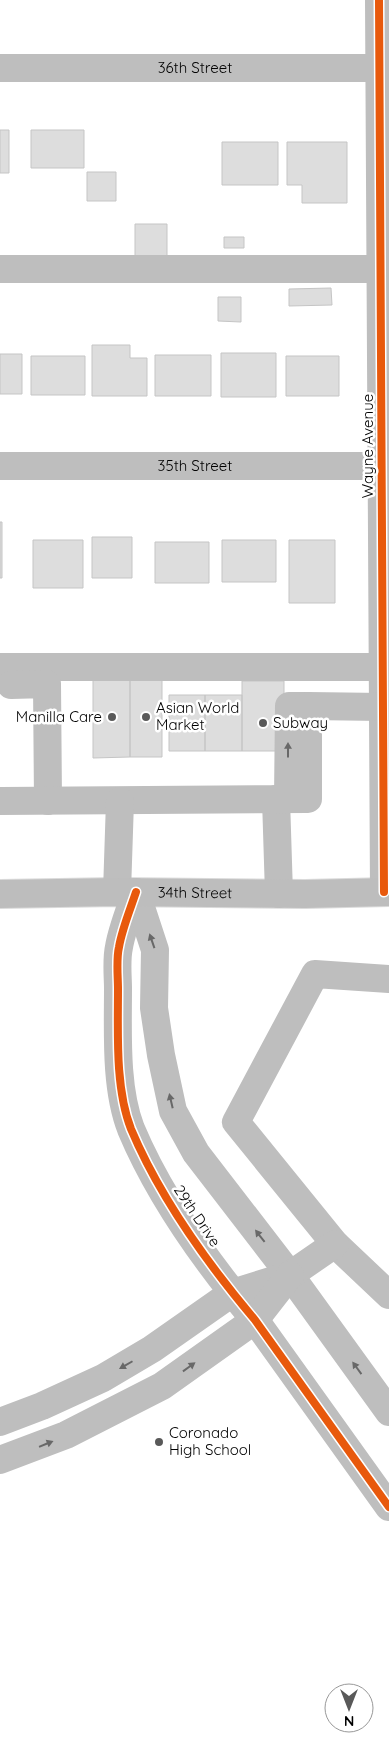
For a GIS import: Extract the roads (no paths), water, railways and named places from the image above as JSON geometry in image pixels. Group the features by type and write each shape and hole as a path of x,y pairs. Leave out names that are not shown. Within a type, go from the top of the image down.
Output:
{"main road":[{"name":"34th Street","path":"0,894 386,892"}],"street":[{"name":"Wayne Avenue","path":"379,0 384,68 386,667 383,707 386,892"},
{"name":"36th Street","path":"0,68 384,68"},
{"path":"0,269 385,269"},
{"name":"35th Street","path":"0,466 385,466"},
{"path":"0,667 386,667"},
{"path":"0,685 47,684 48,801"},
{"path":"0,802 308,799 308,706 383,707"},
{"path":"279,894 282,799"},
{"path":"120,800 126,892 155,950 154,1008 161,1055 173,1111 196,1153 290,1275 389,1412"},
{"name":"29th Drive","path":"126,892 119,948 118,1033 121,1081 130,1127 152,1172 172,1206 232,1293 255,1320 389,1508"},
{"path":"389,979 315,974 236,1122 336,1244 389,1295"},
{"path":"0,1422 42,1406 103,1378 152,1348 232,1293 290,1275 336,1244"},
{"path":"0,1460 66,1436 162,1386 255,1320 290,1275"}],"place":[{"name":"Manilla Care","path":"112,717"},
{"name":"Asian World Market","path":"146,717"},
{"name":"Subway","path":"263,723"},
{"name":"Coronado High School","path":"159,1442"}]}
